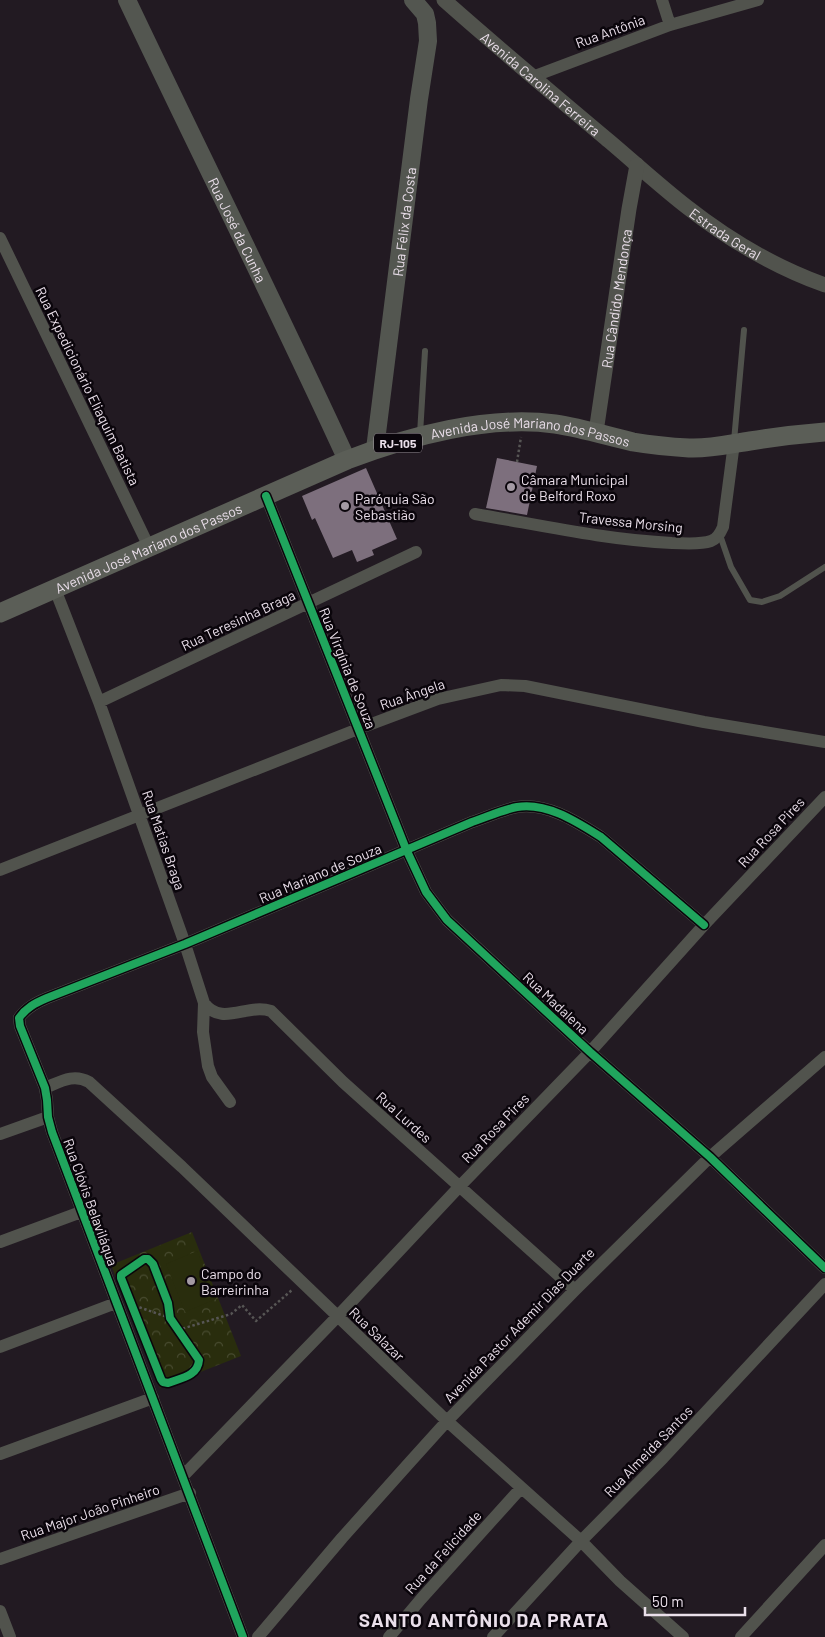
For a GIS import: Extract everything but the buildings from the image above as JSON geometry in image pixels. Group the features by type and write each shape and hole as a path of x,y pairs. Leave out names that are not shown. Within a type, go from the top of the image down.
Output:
{"main road":[{"name":"Rua José da Cunha","path":"127,0 189,132 298,353 347,460"},
{"name":"Rua Félix da Costa","path":"376,449 419,99 428,41 425,14 413,0"},
{"name":"Avenida José Mariano dos Passos","path":"0,613 347,460 376,449 419,437 473,426 512,423 554,424 634,442 674,447 711,447 825,432"}],"street":[{"name":"Avenida Carolina Ferreira","path":"444,0 532,77 638,165"},
{"path":"662,0 670,25"},
{"name":"Rua Antônia","path":"532,77 670,25 758,0"},
{"name":"Estrada Geral","path":"638,165 685,206 717,229 765,259 797,275 825,285"},
{"name":"Rua Cândido Mendonça","path":"596,432 629,209 638,165"},
{"name":"Rua Expedicionário Eliaquim Batista","path":"0,238 150,547"},
{"path":"720,534 724,521 734,443"},
{"name":"Rua Virgínia de Souza","path":"266,496 406,850"},
{"name":"Travessa Morsing","path":"475,514 614,538 660,542 693,544 708,542 716,539 720,534"},
{"name":"Rua Teresinha Braga","path":"99,702 416,552"},
{"name":"Rua Matias Braga","path":"56,589 99,702 204,1003 203,1032 208,1066 212,1078 230,1102"},
{"name":"Rua Ângela","path":"0,870 358,728 438,699 475,690 515,685 704,722 825,742"},
{"name":"Rua Rosa Pires","path":"183,1476 590,1052 704,924 825,798"},
{"name":"Rua Mariano de Souza","path":"20,1026 19,1018 33,1004 185,944 472,822 518,807 537,808 558,813 601,837 704,924"},
{"name":"Rua Madalena","path":"406,850 426,892 447,920 590,1052 710,1157 825,1268"},
{"name":"Rua Lurdes","path":"204,1003 215,1013 227,1014 263,1008 271,1011 343,1082 575,1290"},
{"name":"Rua Clóvis Belaviláqua","path":"20,1026 44,1088 48,1117 58,1149 243,1637"},
{"name":"Avenida Pastor Ademir Dias Duarte","path":"258,1637 342,1538 447,1421 575,1290 710,1157 825,1057"},
{"name":"Rua Salazar","path":"44,1088 77,1077 89,1082 182,1167 447,1421 581,1541 620,1581 683,1637"},
{"path":"0,1134 48,1117"},
{"path":"0,1242 81,1212"},
{"name":"Rua Almeida Santos","path":"493,1637 581,1541 663,1458 825,1284"},
{"path":"0,1347 116,1303"},
{"path":"0,1454 153,1398"},
{"name":"Rua da Felicidade","path":"389,1637 521,1488"},
{"name":"Rua Major João Pinheiro","path":"0,1559 190,1493"},
{"path":"741,1637 825,1545"},
{"path":"0,1611 5,1630"}],"lane":[{"path":"734,443 744,330"},
{"path":"419,437 425,351"},
{"path":"720,534 732,567 750,600 762,602 780,596 825,567"}],"path":[{"path":"517,462 521,433"},
{"path":"169,1307 170,1318 181,1333 231,1314 242,1305 256,1321 301,1282"},
{"path":"128,1295 135,1312"},
{"path":"132,1304 170,1318"}],"green space":[{"path":"192,1232 241,1356 160,1388 111,1265"},
{"name":"Campo do Barreirinha","path":"197,1251 216,1299 185,1312 166,1264"}],"cycle path":[{"path":"266,496 406,849 426,892 447,920 590,1052 710,1157 825,1268"},
{"path":"243,1637 52,1132 48,1117 45,1088 20,1026 19,1018 31,1006 47,998 185,944 472,822 517,807 528,806 550,810 601,837 704,925"},
{"path":"144,1259 148,1259 153,1264 168,1303 170,1318 199,1360 196,1370 192,1373 168,1383 163,1382 161,1379 121,1278 121,1275 144,1259"}],"place":[{"name":"Câmara Municipal de Belford Roxo","path":"511,487"},
{"name":"Paróquia São Sebastião","path":"345,506"},
{"name":"Campo do Barreirinha","path":"191,1281"}],"district":[{"name":"SANTO ANTÔNIO DA PRATA","path":"484,1619"}]}
